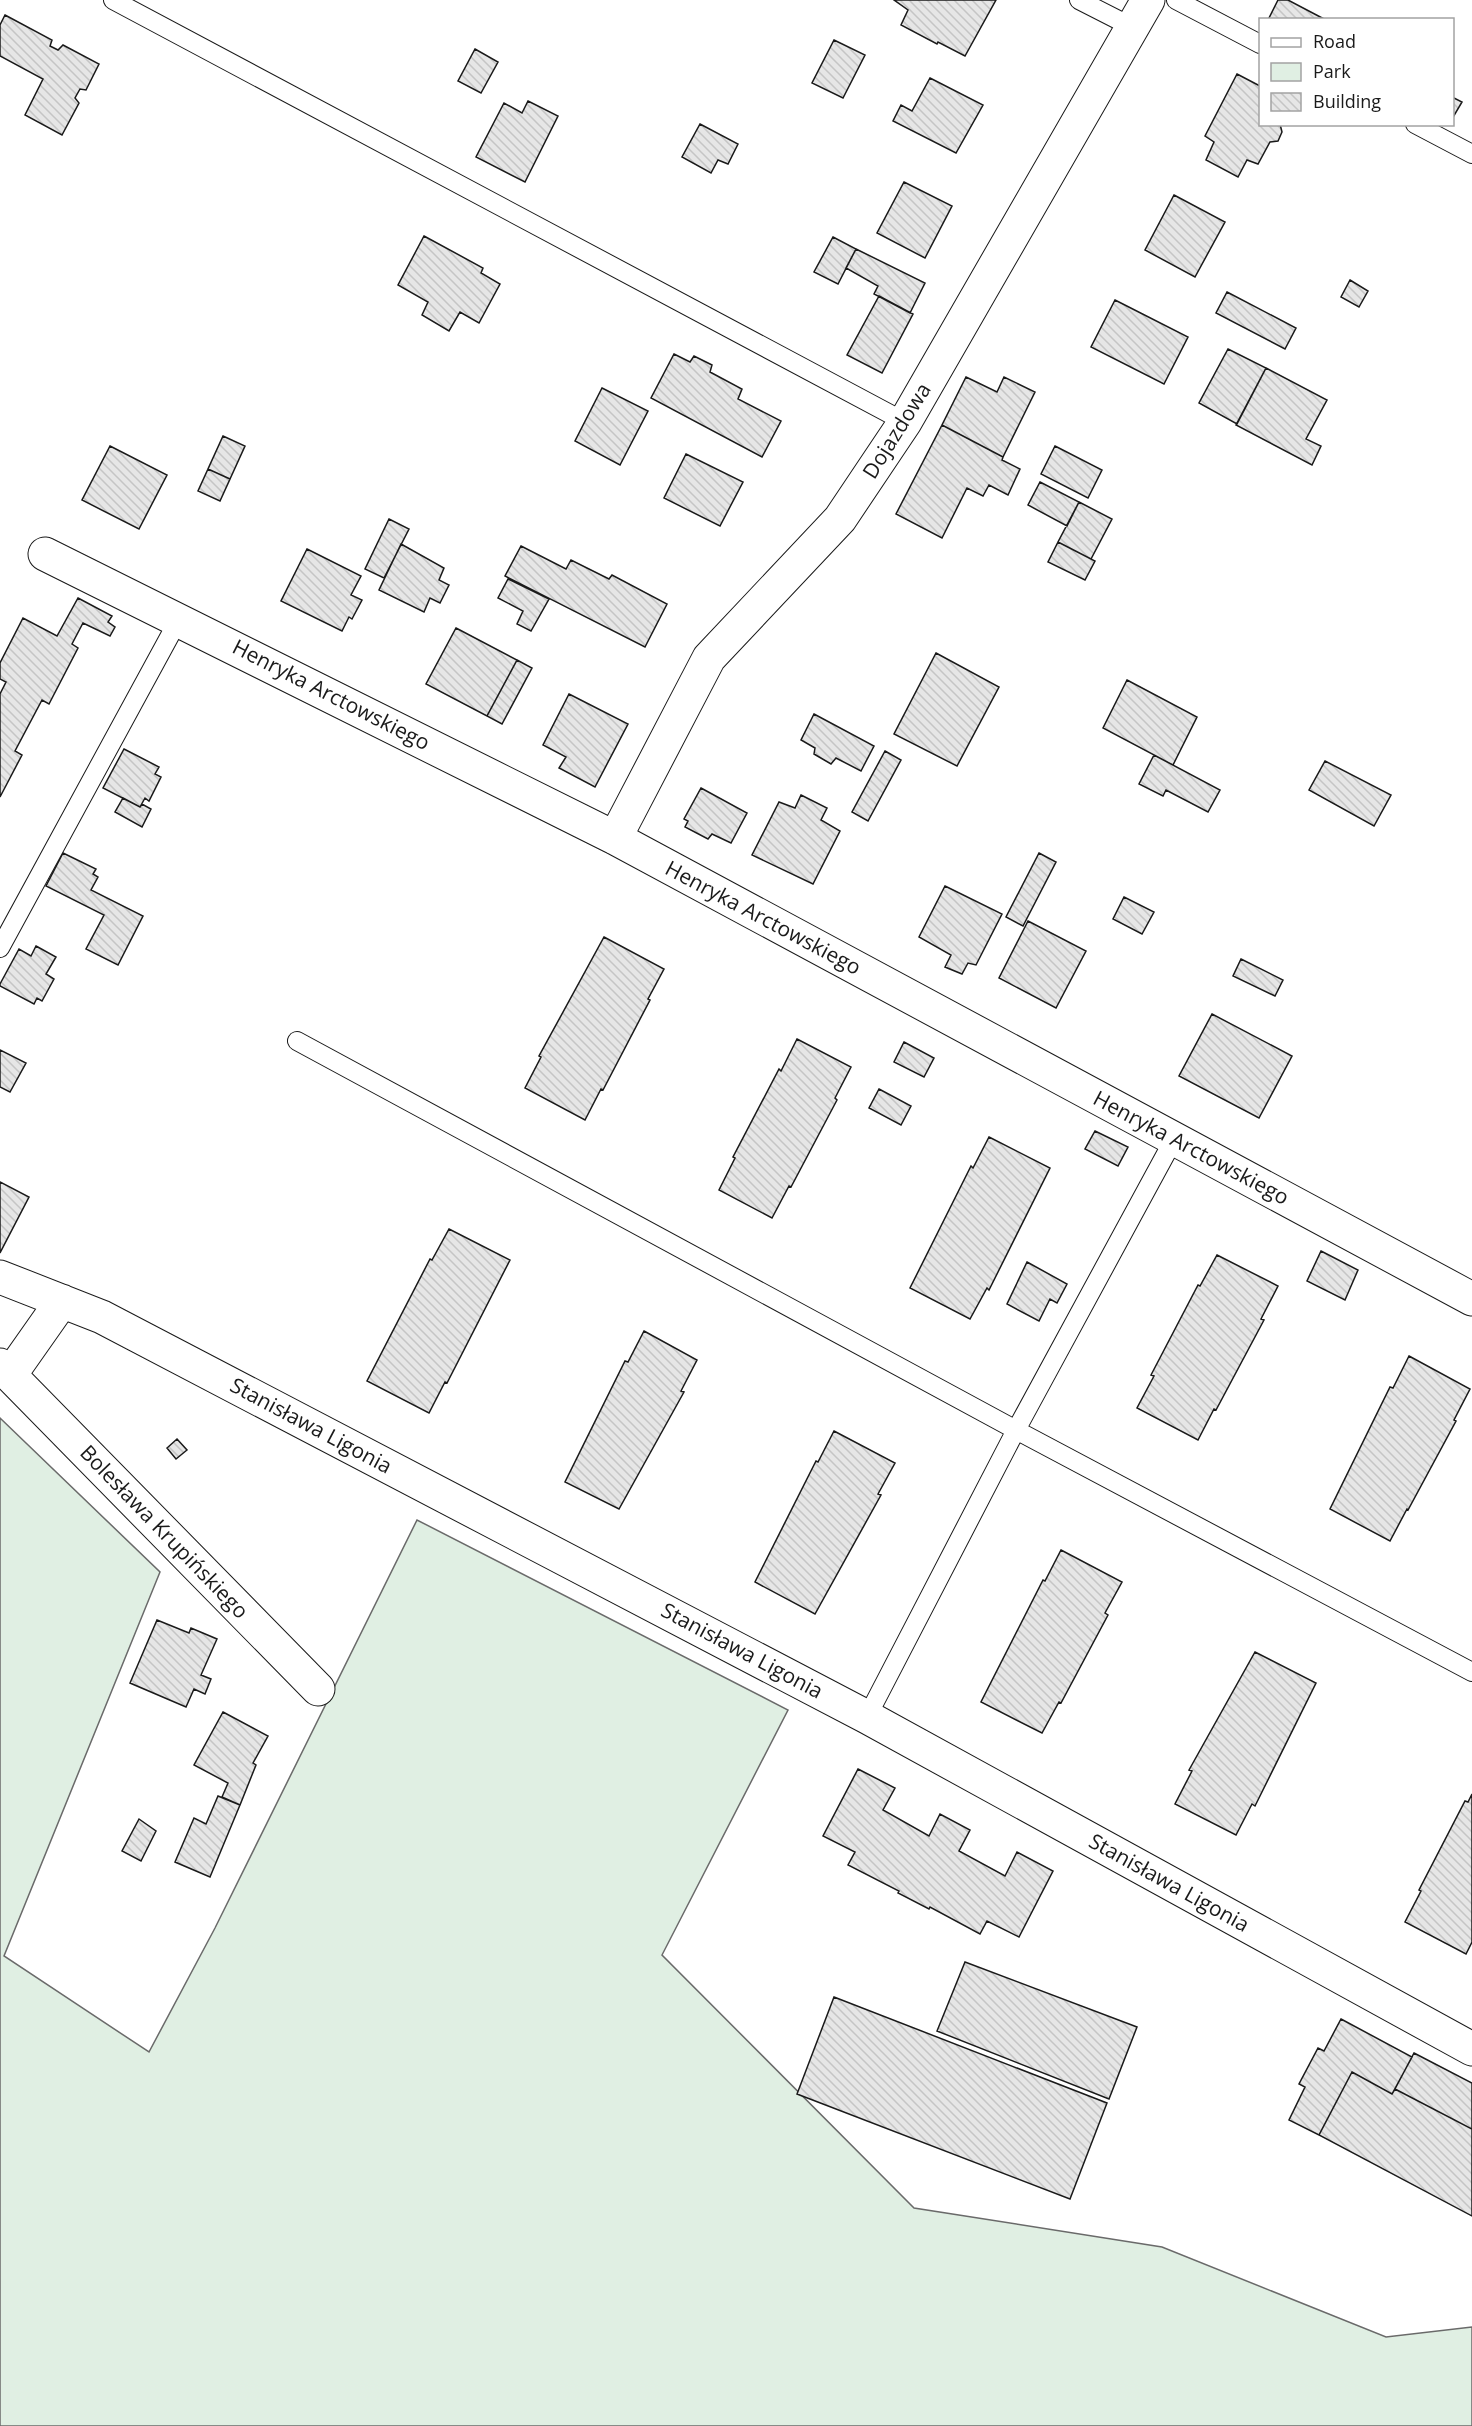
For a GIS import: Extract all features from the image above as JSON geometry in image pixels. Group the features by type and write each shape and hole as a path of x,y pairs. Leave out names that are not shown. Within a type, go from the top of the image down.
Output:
{"street":[{"name":"Dojazdowa","path":"615,838 709,658 840,519 905,422 1140,14"},
{"name":"Henryka Arctowskiego","path":"45,554 615,838 1472,1299"},
{"name":"Stanisława Ligonia","path":"0,1277 102,1317 867,1717 1472,2049"},
{"name":"Bolesława Krupińskiego","path":"62,1301 5,1370 318,1689"}],"lane":[{"path":"113,0 905,422"},
{"path":"1079,0 1140,14"},
{"path":"1176,0 1259,43"},
{"path":"1419,126 1472,154"},
{"path":"0,948 179,619"},
{"path":"297,1041 1016,1430 1472,1672"},
{"path":"867,1717 1016,1430 1174,1139"}],"green space":[{"path":"0,1418 160,1572 4,1956 149,2052 215,1928 417,1520 788,1710 662,1955 914,2208 1162,2247 1386,2337 1472,2327 1472,2426 0,2426"}],"building":[{"path":"894,0 996,0 965,56 901,25 908,10"},
{"path":"1278,0 1288,0 1322,18 1269,18"},
{"path":"5,15 52,40 50,46 58,50 63,45 99,64 86,90 80,89 75,98 79,103 62,135 25,115 43,79 0,56 0,25"},
{"path":"834,40 865,55 843,98 812,83"},
{"path":"475,49 498,62 481,93 458,81"},
{"path":"1237,74 1259,85 1259,126 1280,126 1282,132 1278,141 1270,142 1258,164 1247,160 1238,177 1206,160 1214,142 1205,136"},
{"path":"930,78 983,105 956,153 893,121 901,105 912,111"},
{"path":"1454,98 1462,102 1454,116"},
{"path":"528,101 558,116 525,182 476,157 504,103 522,113"},
{"path":"700,124 738,144 728,164 718,160 711,173 682,157"},
{"path":"904,182 952,206 925,258 877,233"},
{"path":"1174,195 1225,222 1195,277 1145,250"},
{"path":"424,236 483,268 481,273 500,284 479,323 460,312 449,331 422,315 428,302 398,285"},
{"path":"833,237 856,249 838,284 814,272"},
{"path":"856,249 925,283 910,313 874,294 878,286 846,268"},
{"path":"1350,280 1368,291 1359,307 1341,297"},
{"path":"1227,292 1296,328 1285,349 1216,313"},
{"path":"879,296 913,314 882,373 847,355"},
{"path":"1115,300 1188,337 1164,384 1091,347"},
{"path":"1228,349 1266,368 1237,424 1199,403"},
{"path":"674,354 690,362 694,356 712,365 710,372 742,389 738,399 781,421 762,457 651,398"},
{"path":"1266,368 1327,400 1306,439 1321,446 1312,465 1236,425"},
{"path":"966,377 997,392 1004,377 1035,392 1003,457 942,425"},
{"path":"602,388 648,411 620,465 575,441"},
{"path":"942,425 1003,457 1002,460 1020,469 1008,495 989,485 983,496 967,488 942,538 896,514"},
{"path":"223,436 245,446 230,479 208,469"},
{"path":"110,446 167,475 139,529 82,500"},
{"path":"1055,446 1102,470 1088,498 1041,474"},
{"path":"686,454 743,482 720,526 664,498"},
{"path":"208,469 230,479 220,501 198,491"},
{"path":"1040,482 1079,502 1067,526 1028,505"},
{"path":"1079,502 1112,519 1091,559 1058,542"},
{"path":"389,519 409,529 384,578 365,569"},
{"path":"1058,542 1095,561 1085,580 1048,562"},
{"path":"401,544 444,568 439,580 449,585 440,603 430,598 424,612 379,590"},
{"path":"521,546 566,569 571,560 609,579 612,575 667,604 645,647 505,576"},
{"path":"307,549 361,576 351,595 362,600 352,619 349,617 342,631 281,601"},
{"path":"508,579 549,599 531,631 517,624 523,611 498,598"},
{"path":"78,598 112,616 108,622 115,627 110,636 83,623 72,644 78,648 49,704 42,700 15,751 22,755 0,797 0,694 6,682 0,679 0,663 23,618 57,636"},
{"path":"456,628 517,660 487,716 426,684"},
{"path":"936,653 999,687 957,766 894,734"},
{"path":"517,660 532,668 502,724 487,716"},
{"path":"1127,680 1197,717 1173,765 1103,728"},
{"path":"569,694 628,724 595,787 559,768 566,757 543,745"},
{"path":"814,714 874,746 861,771 836,758 831,764 814,754 815,748 801,740"},
{"path":"124,749 159,767 155,774 161,777 149,801 145,798 140,807 103,788"},
{"path":"885,751 901,760 868,821 852,812"},
{"path":"1154,755 1220,790 1208,812 1166,790 1163,796 1139,784"},
{"path":"1325,761 1391,795 1374,826 1309,790"},
{"path":"701,788 747,813 731,843 712,834 708,839 685,827 688,821 684,819"},
{"path":"801,795 827,808 821,820 840,831 813,884 752,855 779,802 795,808"},
{"path":"123,798 140,807 142,804 151,809 142,827 115,812"},
{"path":"63,853 96,869 93,874 98,877 91,890 143,916 118,965 86,949 104,915 46,886"},
{"path":"1039,853 1056,862 1023,926 1006,917"},
{"path":"945,886 1002,914 976,965 968,963 962,974 945,967 951,955 919,937"},
{"path":"1124,897 1154,912 1142,934 1113,919"},
{"path":"1028,921 1086,951 1056,1008 999,978"},
{"path":"604,937 664,969 603,1090 601,1089 585,1120 525,1088 541,1057 539,1056"},
{"path":"36,946 56,957 46,974 54,979 42,1001 37,998 34,1004 0,984 19,949 31,956"},
{"path":"1241,959 1283,980 1275,996 1233,976"},
{"path":"1212,1014 1292,1056 1259,1118 1179,1076"},
{"path":"797,1039 851,1067 835,1098 837,1100 772,1218 719,1190 735,1158 733,1157"},
{"path":"904,1042 934,1058 924,1077 894,1062"},
{"path":"0,1050 26,1063 10,1092 0,1087"},
{"path":"879,1089 911,1106 901,1125 869,1108"},
{"path":"1095,1131 1128,1147 1118,1166 1085,1149"},
{"path":"989,1137 1050,1168 989,1290 987,1288 970,1319 910,1288 971,1166 973,1168"},
{"path":"0,1182 29,1197 0,1253"},
{"path":"449,1229 510,1260 447,1383 445,1382 429,1413 367,1381 430,1259 432,1260"},
{"path":"1321,1251 1358,1270 1345,1300 1307,1281"},
{"path":"1217,1255 1278,1286 1261,1319 1264,1320 1198,1440 1137,1408 1154,1376 1151,1375 1198,1285 1200,1286"},
{"path":"1027,1262 1067,1284 1057,1303 1050,1299 1039,1321 1007,1304"},
{"path":"644,1331 697,1360 681,1391 684,1392 619,1509 565,1482 625,1361 628,1362"},
{"path":"1409,1356 1470,1389 1454,1420 1456,1421 1390,1541 1330,1509 1390,1387 1393,1388"},
{"path":"834,1431 895,1463 878,1494 881,1495 815,1614 755,1582 816,1461 818,1462"},
{"path":"177,1439 187,1450 176,1459 167,1448"},
{"path":"1061,1550 1122,1582 1105,1613 1108,1615 1061,1703 1059,1702 1042,1733 981,1702 1043,1580 1045,1581"},
{"path":"157,1620 189,1633 191,1628 217,1639 201,1675 211,1679 205,1694 194,1689 186,1707 130,1683"},
{"path":"1255,1652 1316,1683 1255,1806 1252,1804 1236,1835 1175,1804 1192,1771 1189,1770"},
{"path":"223,1712 268,1736 253,1763 256,1765 240,1805 222,1797 228,1783 194,1765"},
{"path":"858,1769 895,1788 883,1810 929,1836 940,1814 970,1830 959,1851 1005,1876 1017,1852 1053,1871 1019,1937 987,1921 980,1934 848,1865 855,1852 823,1836"},
{"path":"1472,1794 1472,1942 1466,1954 1405,1922 1465,1801 1468,1802"},
{"path":"218,1796 240,1805 210,1877 175,1862 194,1818 206,1824"},
{"path":"139,1819 156,1831 141,1861 122,1851"},
{"path":"965,1962 1137,2027 1109,2099 937,2031"},
{"path":"834,1997 1107,2103 1070,2199 797,2094"},
{"path":"1341,2019 1412,2057 1392,2094 1352,2072 1319,2135 1289,2120 1305,2087 1299,2084 1318,2048 1324,2051"},
{"path":"1414,2053 1472,2083 1472,2129 1395,2089"},
{"path":"1352,2072 1392,2094 1395,2089 1472,2129 1472,2216 1319,2135"}]}
